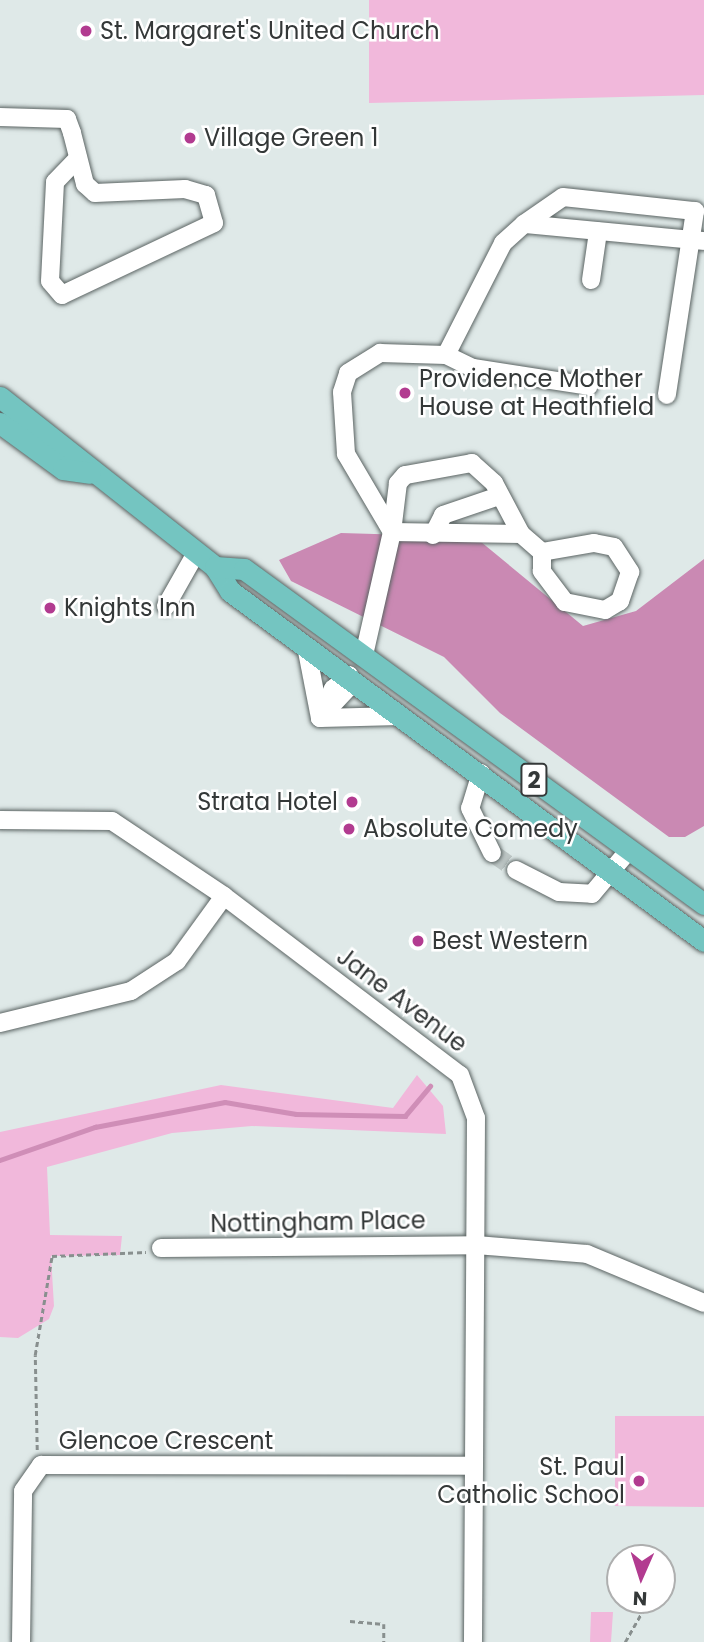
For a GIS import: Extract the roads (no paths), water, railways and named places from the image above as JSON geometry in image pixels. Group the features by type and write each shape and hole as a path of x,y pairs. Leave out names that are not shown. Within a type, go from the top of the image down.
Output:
{"main road":[{"path":"0,387 5,409"},
{"name":"2","path":"5,409 63,469 90,473 215,567 230,592 349,674 704,941"},
{"name":"2","path":"215,567 244,569 704,904"},
{"path":"349,674 364,655"}],"street":[{"path":"0,117 67,119 78,158 85,184 94,193 185,189 206,195 214,223 62,295 50,281 55,182 78,158"},
{"path":"446,355 503,243 524,224 563,197 695,211 697,239 667,394"},
{"path":"524,224 697,239"},
{"path":"591,281 598,232"},
{"path":"392,532 346,454 345,383 360,360 380,352 446,355 473,368 589,386"},
{"path":"364,655 405,475 472,463 494,483 496,497 521,534 542,552 548,588 565,602 605,610 627,590 626,558 614,547 560,546 542,552"},
{"path":"433,535 443,515 496,497"},
{"path":"392,532 433,535 521,534"},
{"path":"166,606 196,553"},
{"path":"305,643 320,718"},
{"path":"320,718 333,689 349,674"},
{"path":"320,718 370,712 408,718"},
{"path":"481,773 470,808 492,853"},
{"name":"Jane Avenue","path":"0,820 112,821 224,896 460,1075 476,1118 473,1642"},
{"path":"516,870 559,892 592,894 629,850"},
{"path":"0,1023 131,991 177,961 224,896"},
{"name":"Nottingham Place","path":"161,1248 477,1245 587,1254 704,1303"},
{"name":"Glencoe Crescent","path":"21,1642 23,1491 41,1465 474,1466"}],"waterway":[{"path":"0,1160 95,1127 225,1102 296,1114 405,1116 430,1086"}],"tunnel":[{"path":"492,853 516,870"}],"place":[{"name":"St. Margaret's United Church","path":"86,31"},
{"name":"Village Green 1","path":"190,138"},
{"name":"Providence Mother House at Heathfield","path":"405,393"},
{"name":"Knights Inn","path":"50,608"},
{"name":"Strata Hotel","path":"352,802"},
{"name":"Absolute Comedy","path":"349,829"},
{"name":"Best Western","path":"418,941"},
{"name":"St. Paul Catholic School","path":"639,1481"}]}
